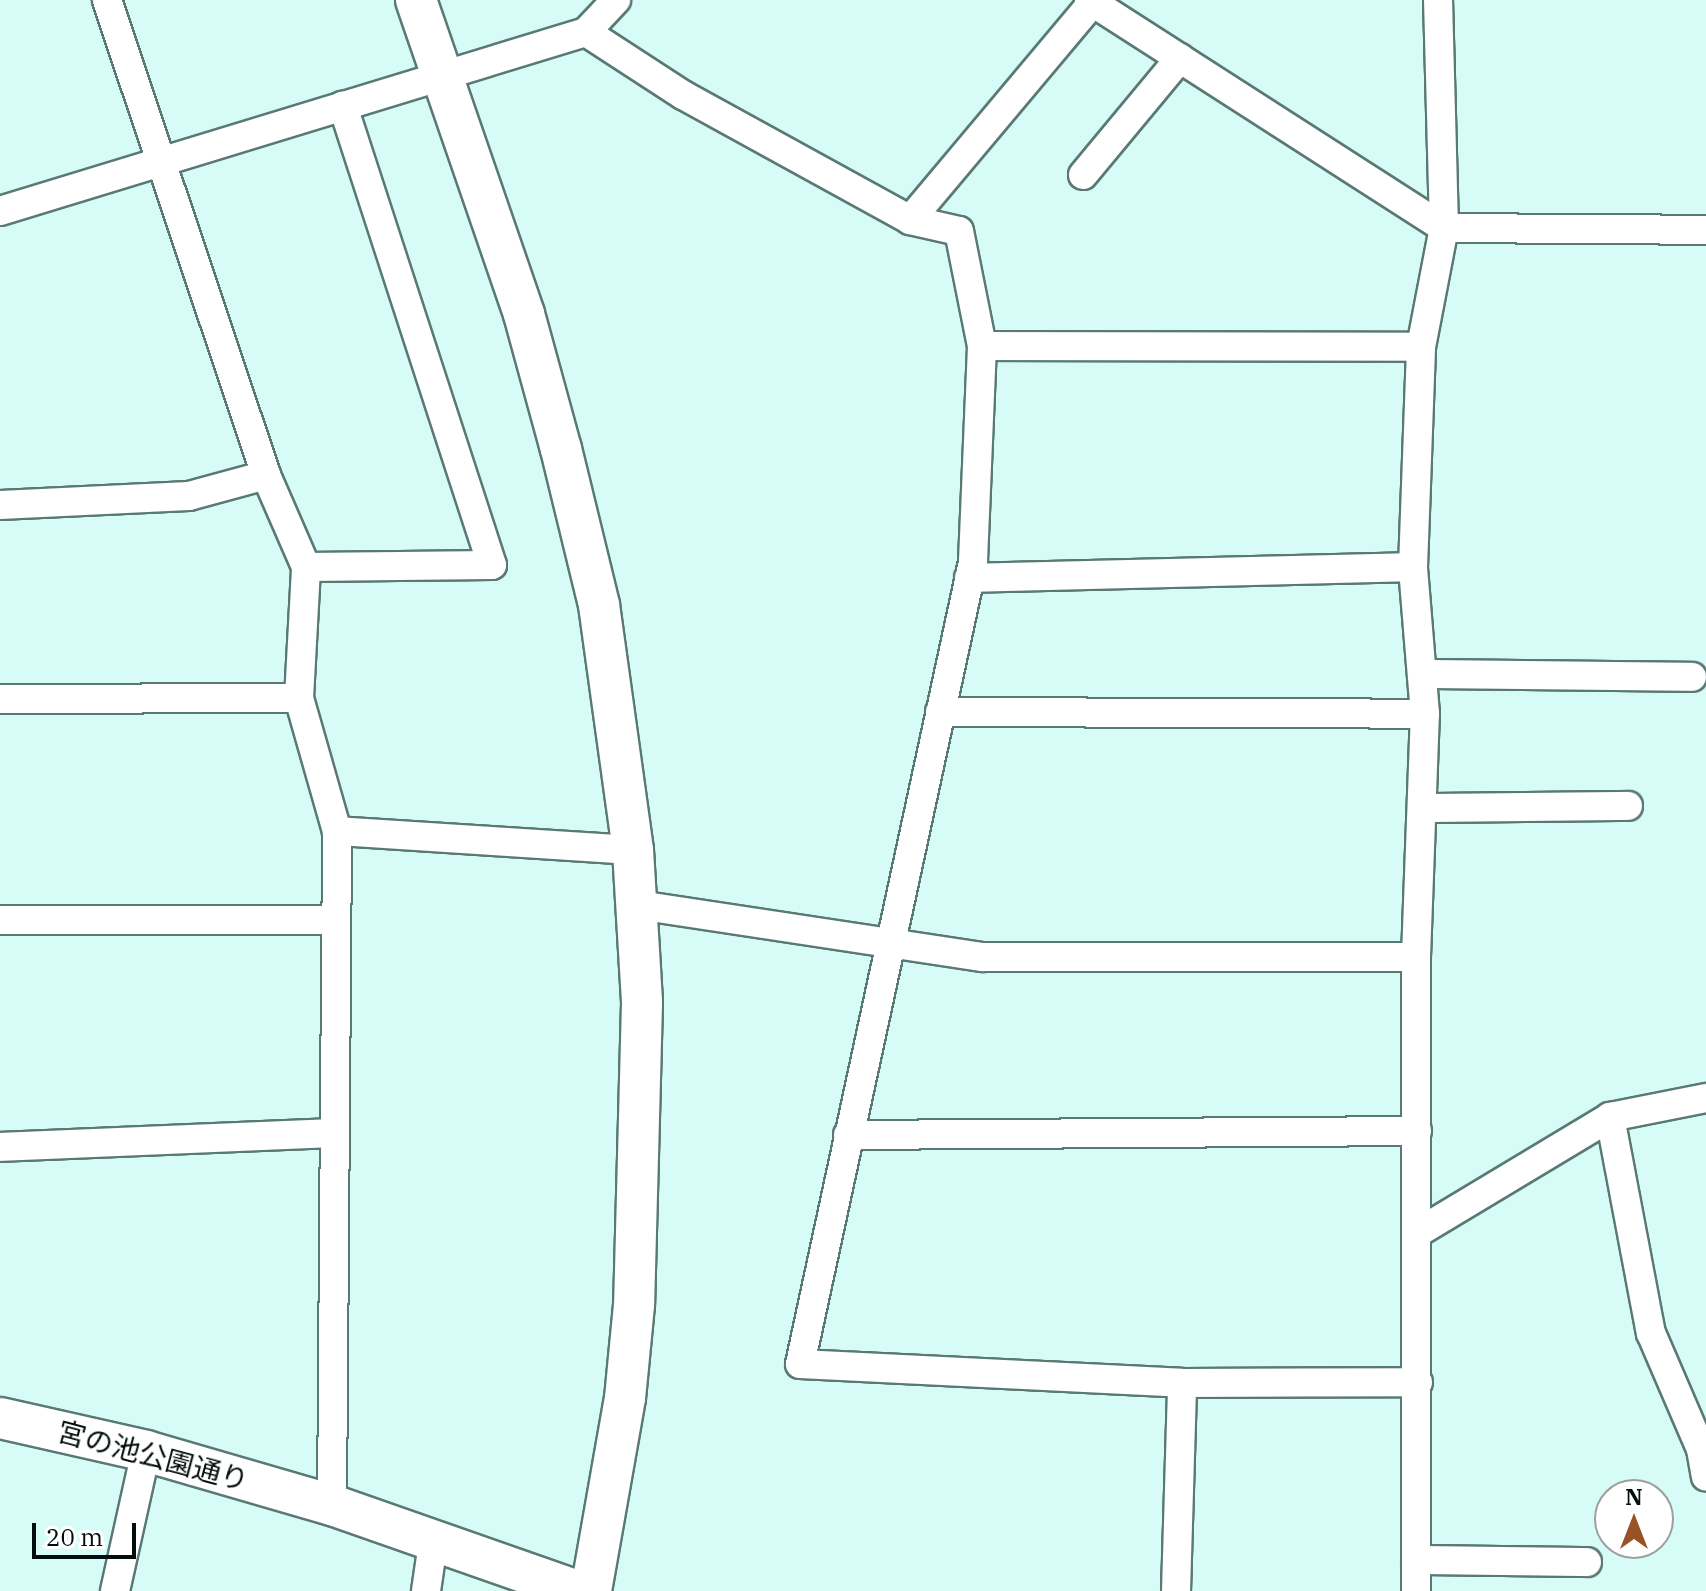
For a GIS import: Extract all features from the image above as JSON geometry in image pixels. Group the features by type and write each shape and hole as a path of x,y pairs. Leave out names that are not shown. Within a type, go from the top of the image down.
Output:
{"street":[{"path":"107,0 158,160 266,475 306,567 299,698 337,831 332,1133 332,1505"},
{"path":"416,0 524,314 569,481 599,605 633,850 642,1003 634,1305 625,1398 591,1591"},
{"path":"0,211 158,160 586,32 616,0"},
{"path":"1416,1591 1416,957 1425,714 1413,567 1421,347 1444,228 1438,0"},
{"path":"910,220 1091,1 1444,228 1706,230"},
{"path":"586,32 683,95 910,220 959,231 982,346 969,578 887,946 800,1364 1182,1383 1418,1382"},
{"path":"1083,175 1180,58"},
{"path":"306,567 492,565 343,106"},
{"path":"982,346 1421,347"},
{"path":"0,505 189,496 266,475"},
{"path":"969,578 1413,567"},
{"path":"1422,674 1692,677"},
{"path":"0,699 299,698"},
{"path":"940,712 1425,714"},
{"path":"1422,808 1628,806"},
{"path":"337,831 633,850"},
{"path":"638,905 887,946 982,957 1416,957"},
{"path":"0,920 335,920"},
{"path":"1417,1233 1610,1117 1706,1098"},
{"path":"1610,1117 1651,1333 1701,1449 1706,1477"},
{"path":"848,1135 1417,1131"},
{"path":"0,1147 332,1133"},
{"path":"1176,1591 1182,1383"},
{"name":"宮の池公園通り","path":"0,1418 146,1451 332,1505 433,1543 578,1591"},
{"path":"115,1591 146,1451"},
{"path":"426,1591 433,1543"},
{"path":"1416,1560 1587,1562"}]}
